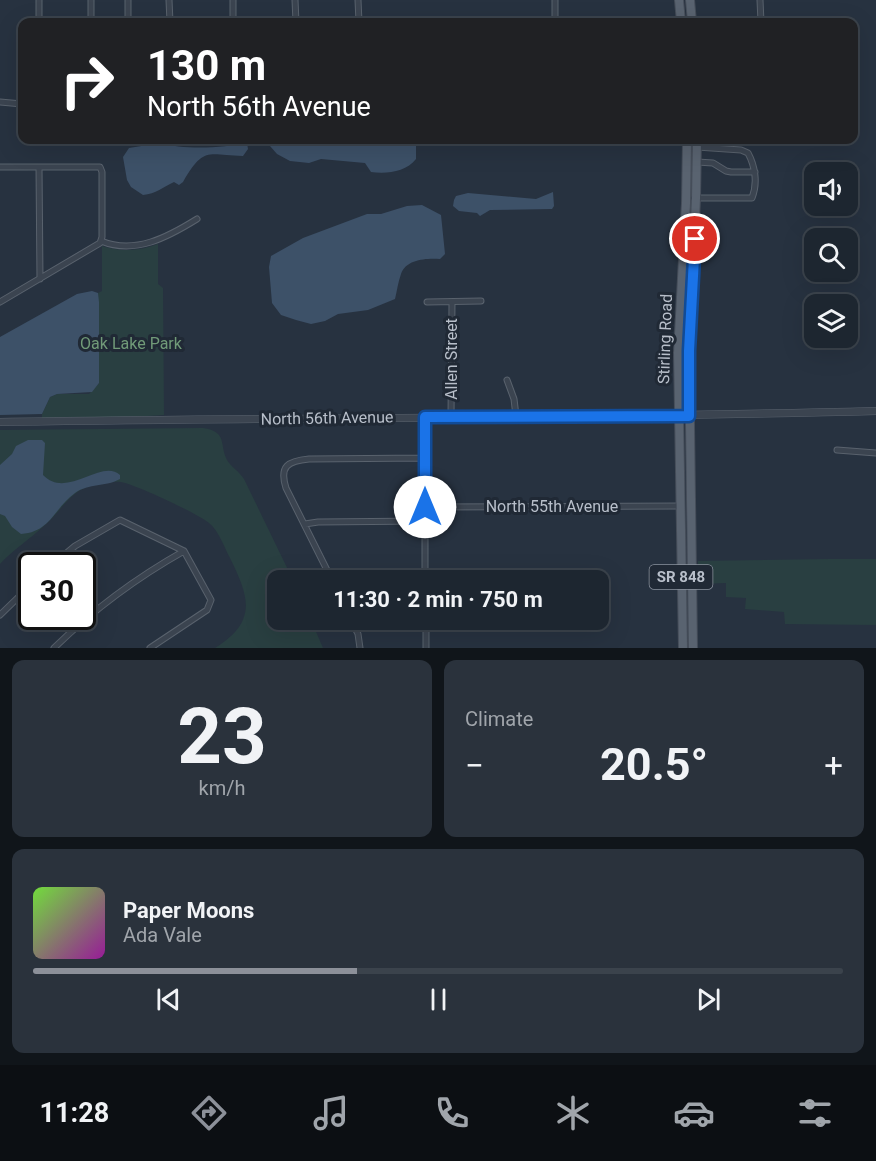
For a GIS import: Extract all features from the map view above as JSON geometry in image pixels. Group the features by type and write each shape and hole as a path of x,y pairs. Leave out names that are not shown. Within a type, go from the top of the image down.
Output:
{"main road":[{"path":"679,0 681,18"},
{"path":"690,0 692,18"},
{"name":"Stirling Road","path":"683,648 679,336 687,144"},
{"name":"Stirling Road","path":"693,648 689,351 697,144"},
{"path":"680,506 692,520"}],"street":[{"path":"39,0 39,18"},
{"path":"91,0 91,18"},
{"path":"127,18 128,0"},
{"path":"170,0 170,18"},
{"path":"233,0 233,18"},
{"path":"296,0 296,18"},
{"path":"358,0 358,18"},
{"path":"555,0 555,18"},
{"path":"760,0 761,18"},
{"path":"0,102 18,104"},
{"path":"686,198 752,198 755,185 754,172 753,162 748,153 703,144"},
{"path":"697,162 713,163 731,172 754,172"},
{"path":"0,167 100,167 102,172 101,242"},
{"path":"39,167 40,279"},
{"path":"0,302 101,242 114,246 150,244 197,219"},
{"path":"427,302 481,301"},
{"name":"Allen Street","path":"451,416 452,302"},
{"path":"507,380 514,399 516,416"},
{"name":"North 56th Avenue","path":"0,422 451,416 689,416 876,411"},
{"path":"425,417 426,570"},
{"path":"837,450 876,453"},
{"path":"327,570 286,488 283,479 284,470 294,460 425,458"},
{"name":"North 55th Avenue","path":"425,507 680,506"},
{"path":"68,552 120,520 184,551 211,600 211,605 150,648"},
{"path":"305,524 424,521"},
{"path":"54,648 105,603 184,551"},
{"path":"0,615 18,598"},
{"path":"356,630 360,648"},
{"path":"426,630 426,648"}],"green space":[{"name":"Oak Lake Park","path":"158,244 158,284 163,288 164,415 42,420 42,414 50,397 57,394 89,394 99,383 98,293 102,291 102,246 130,250"},
{"path":"203,428 216,432 227,460 244,479 288,570 267,570 267,630 315,630 323,648 215,648 238,628 244,618 246,608 245,596 237,572 213,526 193,513 152,493 121,482 93,485 76,493 45,525 0,564 0,430"},
{"path":"876,559 876,625 785,624 784,612 745,609 746,598 726,597 726,583 698,584 698,561"}],"water":[{"path":"154,144 204,148 247,144 248,149 243,156 207,155 196,163 179,185 174,182 156,192 143,195 131,187 127,180 123,157 129,148"},
{"path":"272,144 414,144 416,159 402,169 377,173 371,172 365,163 321,159 309,163 290,161 277,154 270,146"},
{"path":"553,192 554,206 552,209 490,210 480,216 477,213 459,211 453,206 456,196 468,193 536,199"},
{"path":"422,205 441,215 445,254 440,259 423,259 407,265 401,274 395,299 368,310 338,314 325,321 311,324 281,315 272,303 269,267 271,256 303,238 367,214 381,214 407,206"},
{"path":"92,291 98,293 99,302 99,383 92,392 57,394 50,397 42,414 0,415 0,337 77,294"},
{"path":"28,440 42,440 45,443 43,475 52,481 73,482 103,471 112,471 120,475 120,479 80,490 68,499 46,524 39,529 21,534 12,527 5,516 0,514 0,465 12,454 16,446"}],"route":[{"path":"425,507 425,417 689,416 689,351 695,239"}]}
